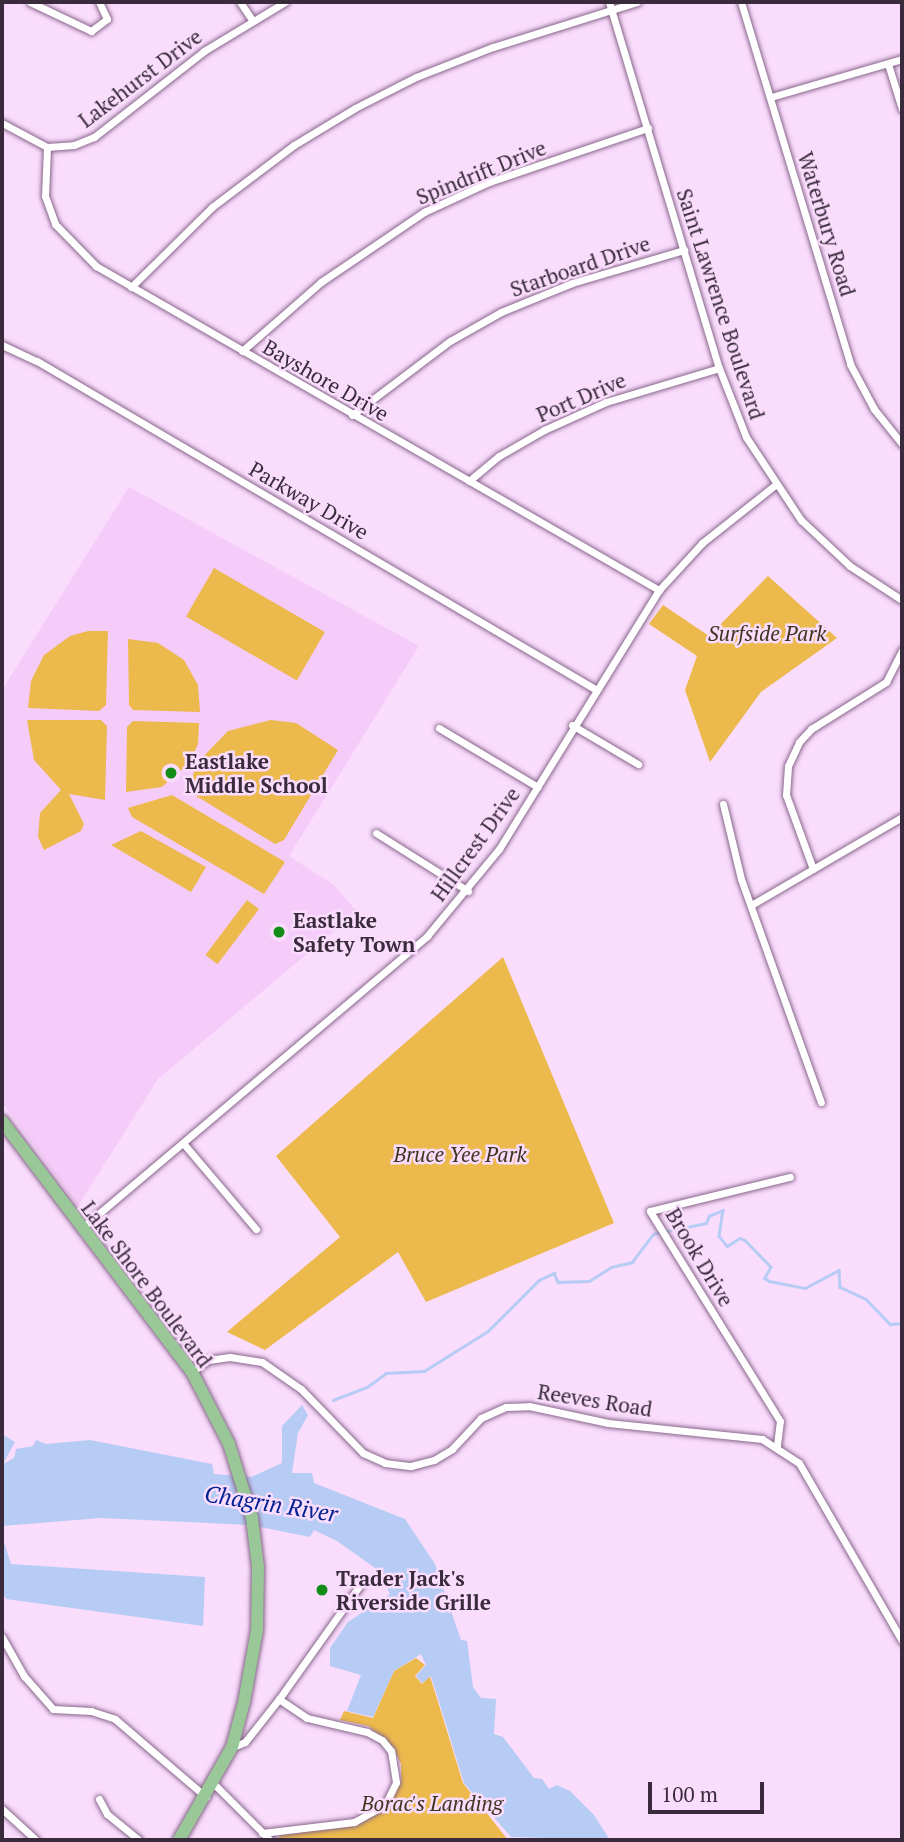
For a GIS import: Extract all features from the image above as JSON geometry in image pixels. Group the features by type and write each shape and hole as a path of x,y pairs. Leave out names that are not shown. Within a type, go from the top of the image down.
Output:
{"main road":[{"name":"Lake Shore Boulevard","path":"2,1121 192,1372 229,1444 252,1518 258,1567 257,1630 232,1747 183,1839"}],"street":[{"path":"30,2 91,31 107,19 99,2"},
{"path":"240,2 252,20"},
{"name":"Lakehurst Drive","path":"47,148 74,145 94,137 204,51 285,2"},
{"path":"131,287 212,207 294,145 355,108 416,77 493,47 610,5 637,2"},
{"name":"Waterbury Road","path":"741,2 850,364 874,409 902,444"},
{"name":"Saint Lawrence Boulevard","path":"610,5 719,368 746,437 774,486 824,544 902,600"},
{"path":"771,97 902,59"},
{"path":"888,64 902,109"},
{"path":"2,123 47,148"},
{"name":"Spindrift Drive","path":"242,351 321,282 424,212 489,183 648,128"},
{"name":"Bayshore Drive","path":"47,148 45,196 55,224 96,266 659,590"},
{"name":"Starboard Drive","path":"352,415 450,341 500,312 572,283 684,250"},
{"name":"Parkway Drive","path":"2,345 37,362 596,689"},
{"name":"Port Drive","path":"469,481 544,430 606,402 719,368"},
{"name":"Hillcrest Drive","path":"83,1227 427,936 468,891 538,787 572,725 659,590 702,543 774,486"},
{"path":"813,869 786,795 788,766 799,742 811,729 886,682 902,650"},
{"path":"572,725 638,764"},
{"path":"439,728 538,787"},
{"path":"723,804 741,879 753,904 821,1102"},
{"path":"753,904 902,817"},
{"path":"376,833 468,891"},
{"path":"183,1143 256,1229"},
{"name":"Brook Drive","path":"777,1445 780,1421 650,1212 790,1177"},
{"name":"Reeves Road","path":"192,1372 208,1360 230,1357 270,1365 301,1389 363,1453 385,1463 411,1466 434,1460 452,1449 481,1418 506,1407 529,1406 608,1423 746,1435 777,1445 799,1463 822,1499 902,1641"},
{"path":"232,1747 245,1742 279,1699 363,1581"},
{"path":"2,1637 24,1676 53,1709 91,1711 115,1719 206,1797"},
{"path":"262,1833 337,1827 385,1805 396,1782 397,1767 382,1740 367,1732 307,1718 279,1699"},
{"path":"214,1784 270,1840"},
{"path":"99,1799 107,1814 139,1840"},
{"path":"2,1809 36,1840"}],"shaded area":[{"name":"Eastlake Middle School","path":"129,487 419,646 289,856 334,885 357,912 158,1079 78,1206 2,1102 2,690"}],"green space":[{"path":"214,568 325,632 297,680 186,616"},
{"name":"Surfside Park","path":"768,576 837,638 761,692 710,762 685,690 697,656 649,624 663,605 709,636"},
{"path":"88,631 108,631 106,705 99,711 28,708 31,681 44,655 70,636"},
{"path":"128,639 158,643 184,660 198,685 200,712 133,710 129,705"},
{"path":"27,720 101,720 107,726 105,800 69,794 84,824 81,831 44,850 38,837 40,813 61,790 34,760"},
{"path":"271,720 296,723 338,750 284,840 275,844 188,791 197,763 228,731"},
{"path":"133,721 199,723 198,744 190,762 162,787 126,792 127,727"},
{"path":"172,795 285,862 264,894 132,817 128,808"},
{"path":"141,831 206,867 191,892 111,845"},
{"path":"247,900 259,909 217,964 205,955"},
{"name":"Bruce Yee Park","path":"503,957 614,1223 426,1302 398,1252 265,1350 227,1332 340,1237 276,1156"},
{"name":"Borac's Landing","path":"416,1658 425,1665 415,1676 422,1684 430,1676 463,1783 508,1840 277,1840 281,1834 349,1827 385,1808 401,1781 401,1764 393,1747 368,1726 340,1720 344,1711 373,1718 394,1671"}],"water":[{"name":"Chagrin River","path":"302,1405 308,1415 298,1433 292,1473 312,1473 314,1483 405,1519 435,1564 461,1640 467,1641 473,1687 481,1698 496,1699 494,1734 503,1737 534,1778 542,1779 549,1789 557,1785 570,1791 594,1815 610,1840 511,1837 464,1783 431,1676 422,1683 416,1676 426,1665 421,1654 394,1671 373,1717 347,1711 361,1675 330,1666 330,1648 348,1622 390,1594 378,1570 337,1541 314,1530 310,1537 250,1525 101,1518 2,1526 2,1434 15,1442 3,1464 14,1458 16,1449 33,1446 36,1440 46,1444 90,1440 212,1464 214,1474 251,1477 282,1463 282,1426"},
{"path":"2,1536 11,1564 205,1577 203,1626 6,1599 2,1591"}],"waterway":[{"path":"333,1400 367,1387 386,1373 424,1371 488,1331 539,1280 554,1273 558,1282 589,1281 611,1267 632,1262 653,1234 706,1223 709,1216 723,1210 719,1236 727,1246 740,1238 745,1240 771,1267 765,1278 769,1281 805,1288 839,1270 840,1287 866,1299 890,1324 902,1323"}],"place":[{"name":"Eastlake Middle School","path":"171,773"},
{"name":"Eastlake Safety Town","path":"279,932"},
{"name":"Trader Jack's Riverside Grille","path":"322,1590"}]}
